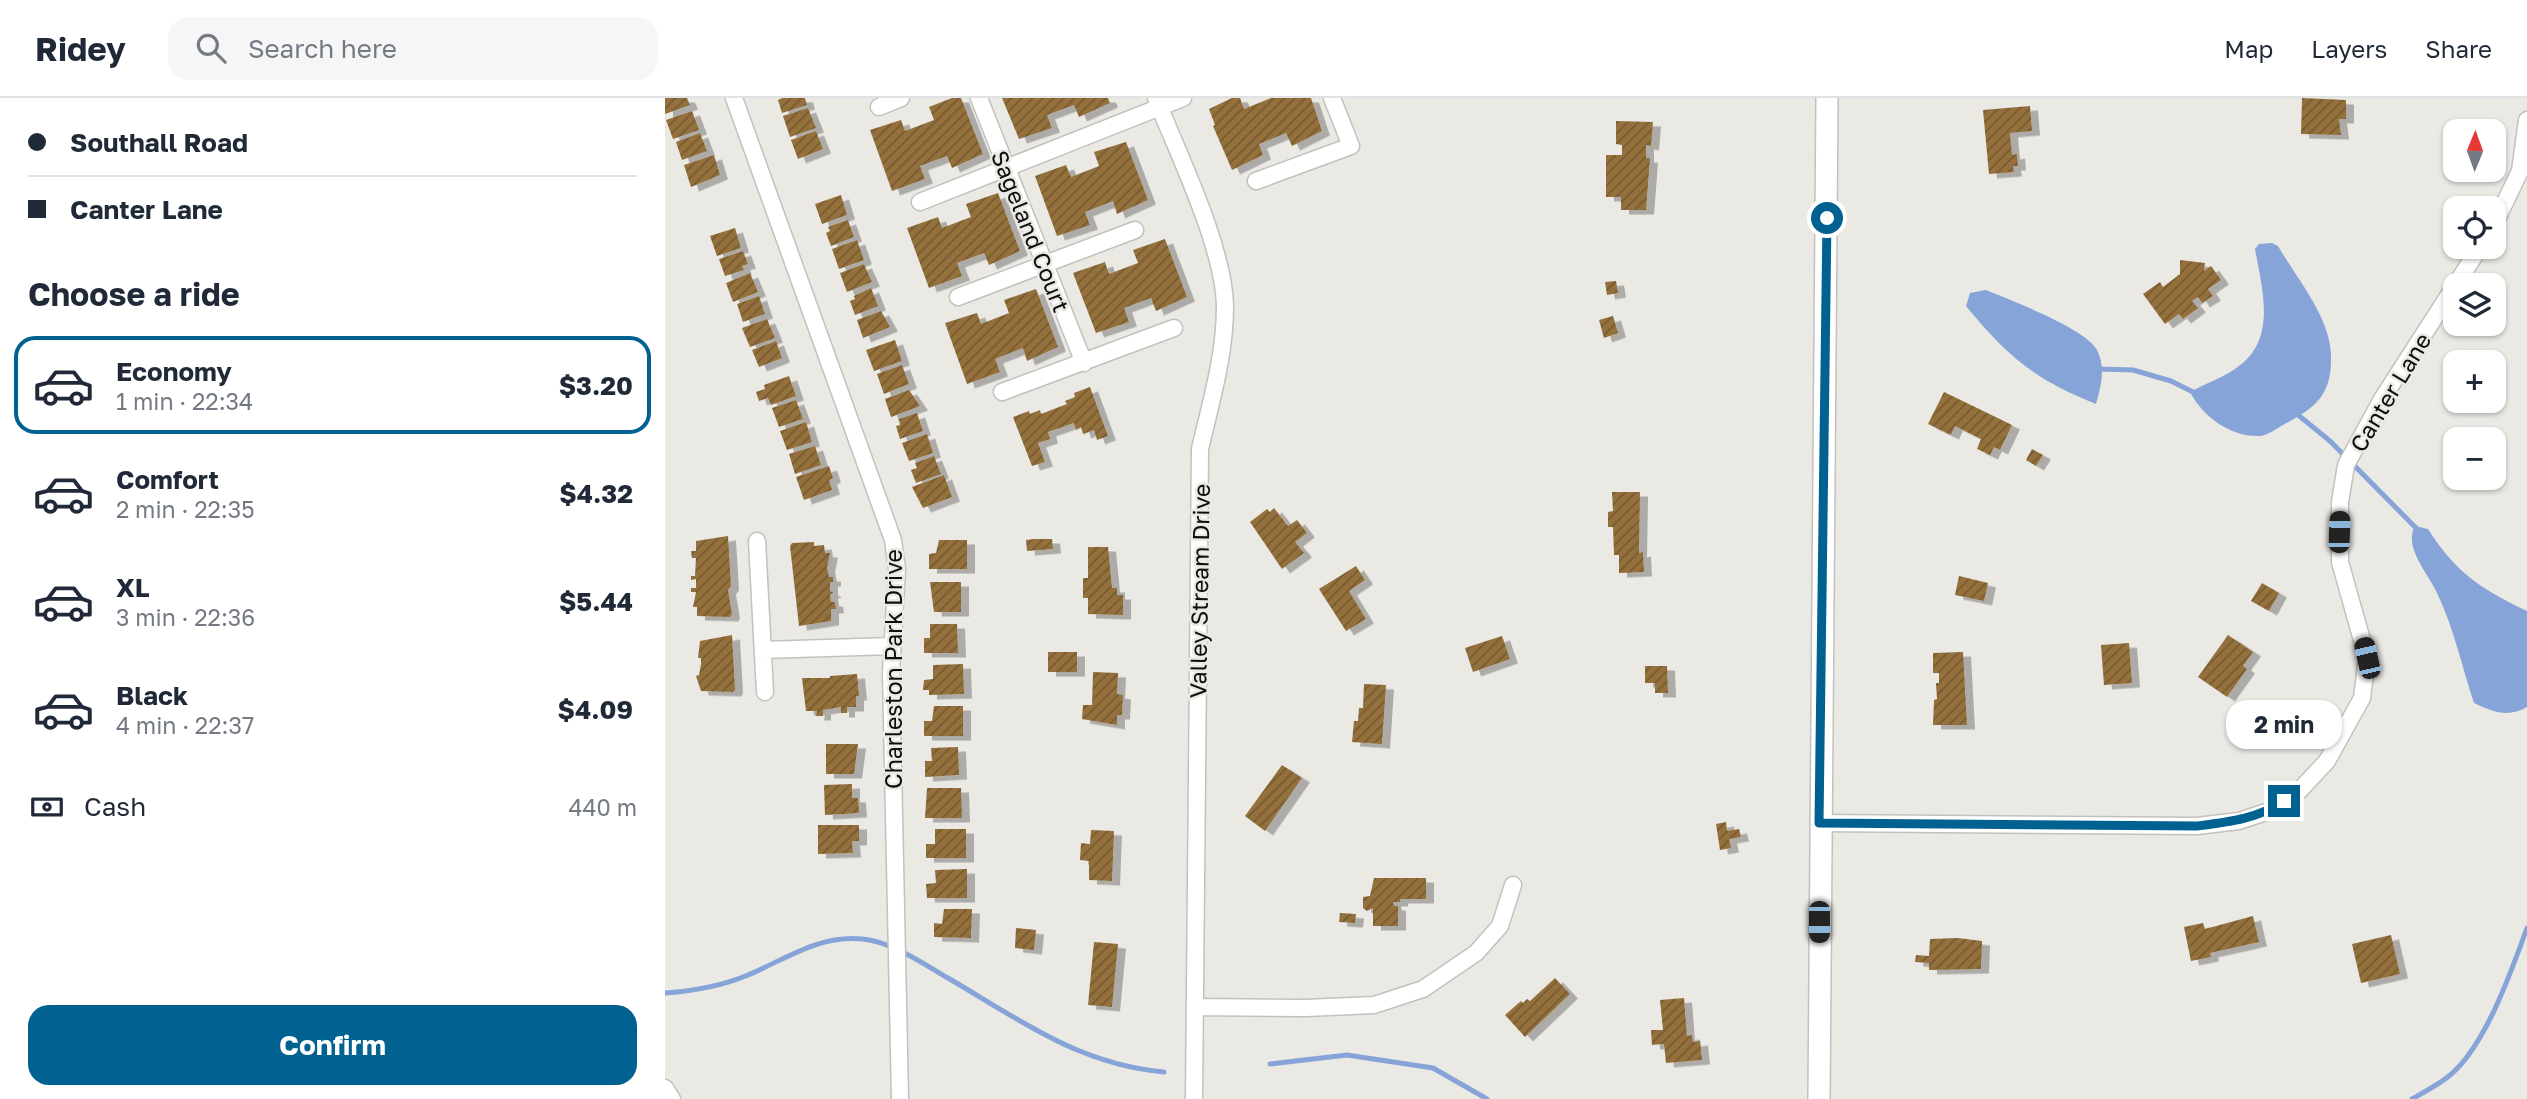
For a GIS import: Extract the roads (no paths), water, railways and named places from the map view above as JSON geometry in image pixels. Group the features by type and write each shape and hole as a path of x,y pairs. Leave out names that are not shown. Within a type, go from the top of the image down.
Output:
{"street":[{"name":"Charleston Park Drive","path":"734,98 893,540 897,569 892,646 900,1099"},
{"path":"879,107 901,98"},
{"name":"Sageland Court","path":"979,98 1084,363"},
{"path":"920,202 1007,169 1157,103 1183,98"},
{"path":"1256,181 1351,146 1332,98"},
{"path":"1819,1099 1819,823 1827,98"},
{"name":"Valley Stream Drive","path":"1157,103 1219,263 1225,303 1217,384 1200,449 1194,1099"},
{"path":"2506,200 2520,171 2527,120"},
{"path":"958,297 1135,230"},
{"name":"Canter Lane","path":"1819,823 2197,826 2239,821 2269,811 2299,791 2327,761 2362,698 2367,658 2340,562 2340,502 2346,465 2377,408 2472,259"},
{"path":"1002,392 1174,328"},
{"path":"757,541 765,692"},
{"path":"763,650 892,646"},
{"path":"1195,1007 1306,1008 1374,1005 1423,989 1476,953 1500,926 1513,885"},
{"path":"665,1088 672,1099"}],"water":[{"path":"2272,243 2278,246 2319,313 2329,342 2331,370 2325,391 2313,406 2268,434 2259,436 2238,433 2219,424 2202,410 2190,392 2239,366 2251,355 2259,341 2264,312 2255,249 2259,244"},
{"path":"1986,290 2064,324 2090,342 2100,357 2102,370 2096,404 2039,376 1995,339 1966,306 1970,293"},
{"path":"2415,526 2428,529 2449,557 2471,578 2527,611 2527,707 2507,713 2474,703 2444,608 2412,543"}],"waterway":[{"path":"2098,369 2133,370 2171,381 2195,393"},
{"path":"2297,414 2330,441 2418,530"},
{"path":"2412,1099 2449,1076 2474,1047 2495,1008 2527,928"},
{"path":"665,993 728,982 817,944 862,939 885,944 907,954 1025,1024 1077,1050 1104,1060 1164,1072"},
{"path":"1270,1064 1347,1055 1433,1068 1487,1099"}]}
